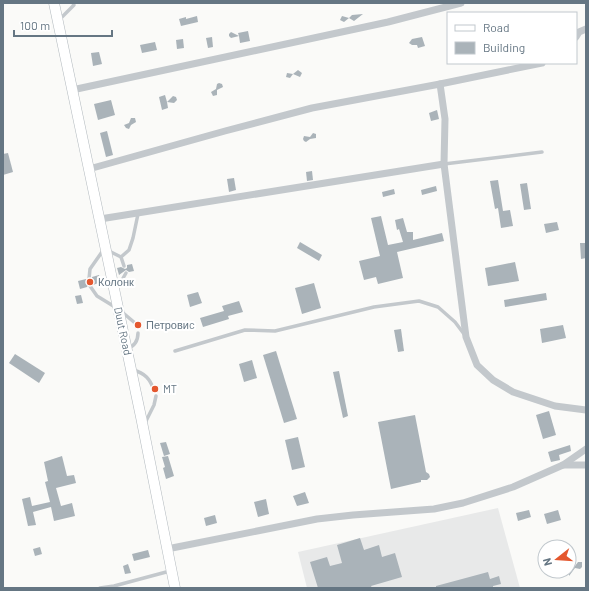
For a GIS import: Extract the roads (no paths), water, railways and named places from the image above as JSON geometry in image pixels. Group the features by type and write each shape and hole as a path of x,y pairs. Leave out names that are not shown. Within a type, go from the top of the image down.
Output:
{"main road":[{"name":"Duut Road","path":"54,3 132,370 175,588"}],"street":[{"path":"72,90 388,22 461,3"},
{"path":"577,35 579,32 586,28"},
{"path":"89,169 312,108 537,64"},
{"path":"440,84 445,119 444,164 466,337 477,365 493,380 514,392 555,406 586,410"},
{"path":"100,220 444,164"},
{"path":"167,549 337,516 415,511 456,505 505,490 563,465 586,448"},
{"path":"563,465 586,465"}],"lane":[{"path":"58,21 74,5 73,3"},
{"path":"444,164 542,152"},
{"path":"121,257 129,250 138,214"},
{"path":"88,279 90,269 106,249 121,257 124,266"},
{"path":"115,289 126,273"},
{"path":"90,286 98,296 130,318 137,327"},
{"path":"175,351 245,330 275,331 374,307 419,301 438,307 455,322 466,337"},
{"path":"127,349 132,347 138,340 138,333"},
{"path":"132,370 141,372 147,377 154,390"},
{"path":"143,426 154,405 156,396"},
{"path":"100,588 114,586 172,570"}],"place":[{"name":"Колонк","path":"90,282"},
{"name":"Петровиc","path":"138,325"},
{"name":"MT","path":"155,389"}]}
